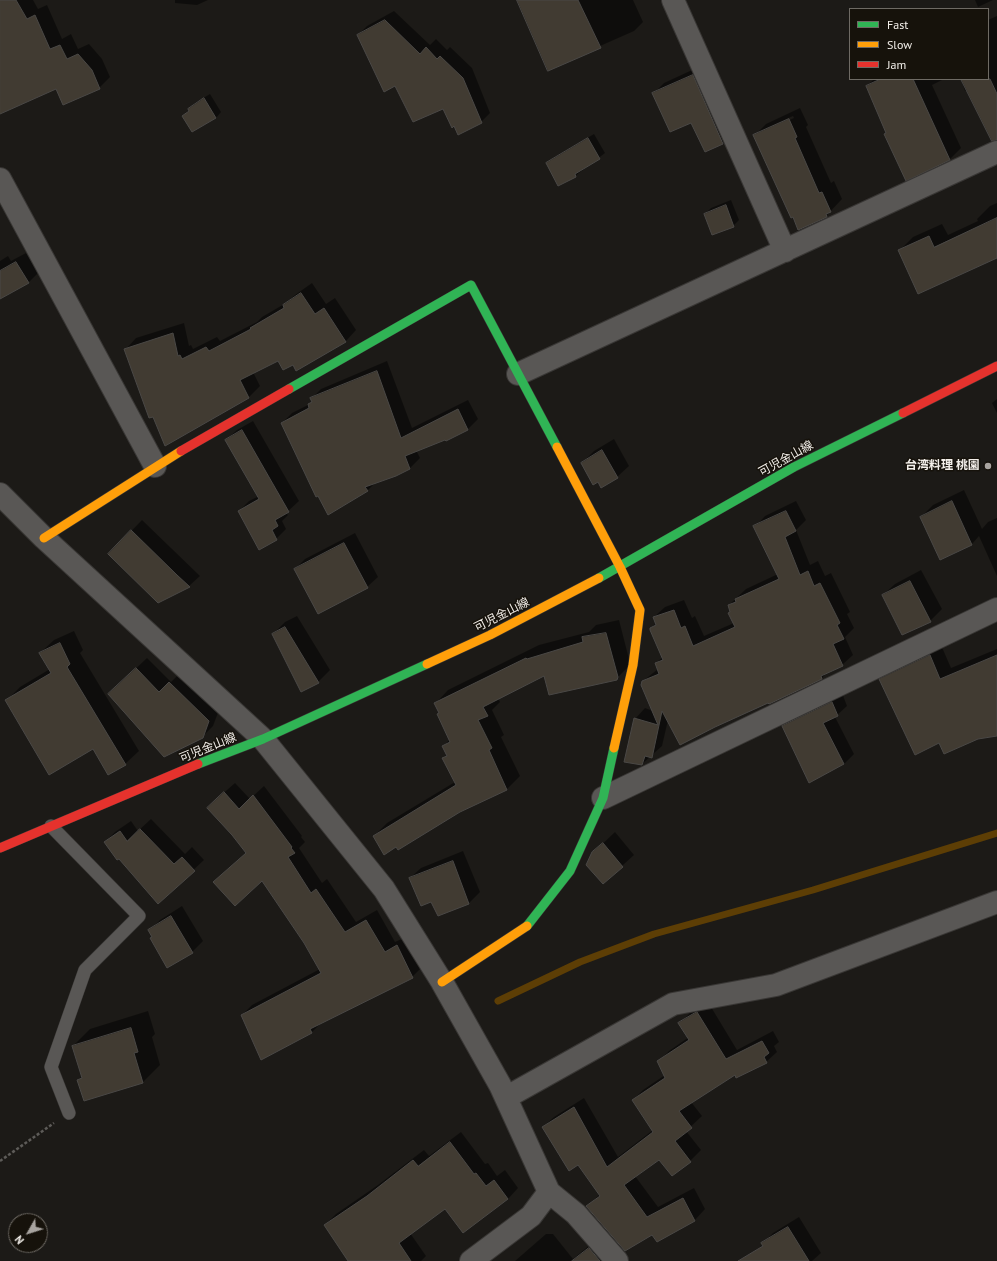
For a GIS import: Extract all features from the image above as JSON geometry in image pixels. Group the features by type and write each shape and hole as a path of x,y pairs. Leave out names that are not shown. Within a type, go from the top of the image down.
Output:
{"street":[{"path":"673,0 785,251"},
{"path":"518,374 997,152"},
{"path":"0,179 155,466"},
{"path":"44,538 155,466 471,286 620,567 640,610 633,665 604,798 570,871 526,927 442,982"},
{"name":"可児金山線","path":"0,848 223,753 263,739 490,635 620,567 794,467 997,366"},
{"path":"0,494 44,538 263,739 384,889 442,982 506,1097 549,1192 576,1214 617,1261"},
{"path":"604,798 997,609"},
{"path":"506,1097 673,1004 776,985 997,902"},
{"path":"471,1261 531,1216 549,1192"}],"lane":[{"path":"51,826 139,916 85,970 51,1066 69,1113"}],"path":[{"path":"0,1161 69,1113"}],"building":[{"path":"0,0 16,0 27,19 35,15 50,49 60,45 67,59 78,54 92,70 100,89 63,105 56,89 0,114"},
{"path":"517,0 578,0 601,48 548,71"},
{"path":"385,20 420,54 426,47 437,59 440,56 463,78 482,123 458,135 454,126 452,128 443,109 413,122 395,86 384,92 357,35"},
{"path":"693,75 723,144 705,152 691,123 670,132 652,93"},
{"path":"990,79 997,94 997,140 992,141 962,80"},
{"path":"879,80 913,80 950,160 906,181 884,134 886,133 866,86"},
{"path":"204,98 216,118 192,132 182,116 189,111 188,109"},
{"path":"789,119 797,137 795,138 819,193 822,192 831,212 826,214 827,217 798,230 753,135"},
{"path":"588,138 600,159 575,174 576,177 558,186 546,163"},
{"path":"726,205 734,227 712,235 704,214"},
{"path":"997,218 997,258 918,294 898,250 929,236 934,247"},
{"path":"16,262 29,283 0,299 0,271"},
{"path":"301,293 315,314 324,308 346,342 296,371 293,365 283,370 278,361 240,380 249,398 165,446 153,417 149,418 124,349 173,333 178,356 180,355 182,359 206,347 209,351 251,329 250,328 284,308 283,305"},
{"path":"377,371 401,438 458,409 468,430 446,441 445,440 405,456 410,469 396,476 365,487 368,491 328,515 318,496 316,497 281,423 309,408 308,404 312,402 310,398"},
{"path":"242,430 289,512 275,520 278,526 272,530 277,540 259,550 238,511 259,499 225,440"},
{"path":"602,450 618,478 601,488 598,482 593,485 581,463"},
{"path":"952,501 972,545 940,560 920,517"},
{"path":"786,511 796,531 785,537 800,575 808,571 814,586 820,583 840,623 837,625 844,639 833,644 843,666 821,676 822,679 715,727 680,745 662,711 652,758 645,756 642,765 624,762 634,718 658,725 641,685 642,681 659,674 655,663 663,660 650,630 650,628 656,625 653,617 674,610 681,628 685,626 693,646 735,627 728,613 730,612 728,605 736,602 735,599 779,579 753,526"},
{"path":"131,530 190,587 158,603 108,554"},
{"path":"344,543 368,588 318,614 294,569"},
{"path":"910,581 931,622 902,635 882,595"},
{"path":"285,627 319,683 301,692 272,634"},
{"path":"606,633 618,677 617,680 549,695 544,676 483,707 488,716 478,720 492,748 489,750 507,790 460,812 398,850 396,847 384,855 373,836 456,785 442,758 447,756 442,746 450,742 437,714 439,713 434,703 526,658 527,659 583,642 582,637"},
{"path":"60,643 70,664 67,667 126,765 108,775 93,749 49,775 5,700 51,673 39,653"},
{"path":"930,655 940,679 997,655 997,736 978,739 944,754 939,743 915,755 879,679"},
{"path":"136,668 159,692 169,682 209,721 203,738 164,757 108,694"},
{"path":"832,702 838,716 823,723 844,764 809,783 782,726"},
{"path":"224,792 239,809 253,795 292,847 291,848 295,853 288,857 311,893 316,889 345,932 366,920 385,952 397,945 413,978 310,1029 312,1033 261,1060 241,1015 321,973 304,943 262,881 235,906 213,882 246,853 232,835 207,808"},
{"path":"140,829 174,864 182,857 195,871 158,904 119,859 117,860 104,842 120,831 127,841"},
{"path":"603,843 623,867 603,884 586,865 592,852"},
{"path":"453,861 469,904 438,916 431,902 421,906 409,878"},
{"path":"171,916 193,953 167,968 150,938 152,937 148,930"},
{"path":"697,1012 726,1059 762,1041 769,1053 764,1057 767,1063 736,1078 735,1075 679,1111 692,1128 675,1141 691,1162 672,1176 659,1160 624,1185 647,1217 683,1198 695,1221 657,1242 652,1235 625,1251 586,1206 600,1196 578,1165 569,1171 542,1127 574,1107 607,1167 653,1132 632,1100 665,1078 657,1061 689,1040 678,1023"},
{"path":"131,1028 138,1052 134,1053 143,1083 84,1101 77,1080 82,1078 72,1046"},
{"path":"450,1142 474,1174 476,1173 486,1186 494,1180 508,1199 463,1233 445,1209 399,1243 411,1261 348,1261 324,1225 367,1196 413,1160 418,1166"},
{"path":"788,1227 809,1261 738,1261 763,1246 761,1243"},
{"path":"589,1248 600,1261 572,1261"}],"waterway":[{"path":"498,1001 580,962 654,934 813,890 997,833"}],"traffic: fast":[{"path":"289,389 471,285 557,447"},
{"path":"599,578 794,467 903,413"},
{"path":"198,764 263,739 427,664"},
{"path":"527,926 570,871 603,798 614,748"}],"traffic: slow":[{"path":"557,447 620,567 640,610 633,665 614,748"},
{"path":"44,538 181,451"},
{"path":"427,664 490,635 599,578"},
{"path":"442,982 527,926"}],"traffic: jam":[{"path":"903,413 997,366"},
{"path":"181,451 289,389"},
{"path":"0,848 198,764"}],"place":[{"name":"台湾料理 桃園","path":"988,466"}]}
